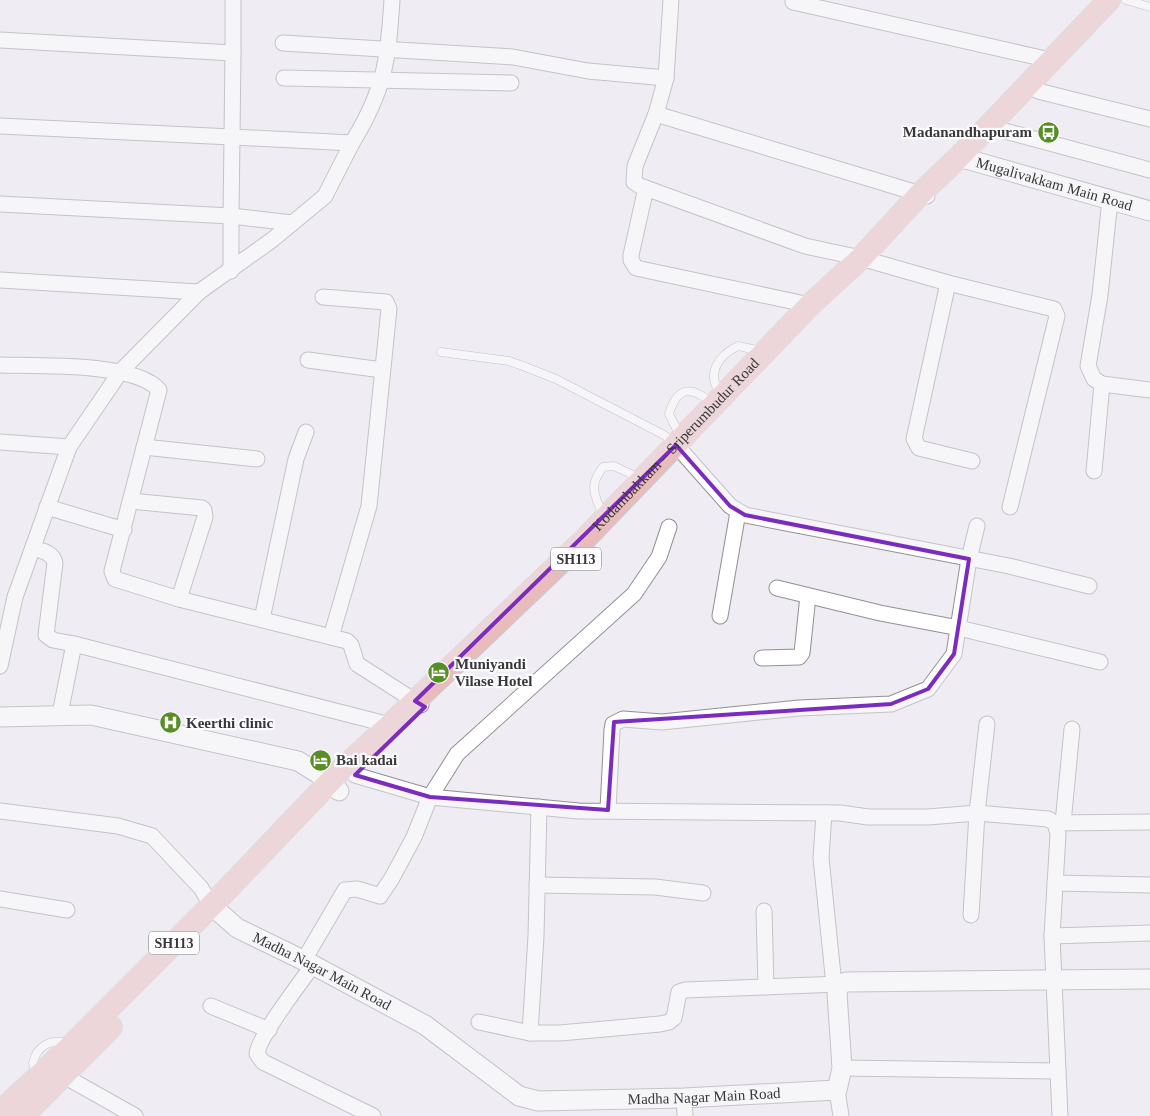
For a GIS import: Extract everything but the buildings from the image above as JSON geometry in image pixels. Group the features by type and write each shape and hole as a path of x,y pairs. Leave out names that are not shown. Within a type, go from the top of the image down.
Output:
{"main road":[{"name":"Kodambakkam – Sriperumbudur Road","path":"965,159 1050,60 1109,0"},
{"name":"Kodambakkam – Sriperumbudur Road","path":"23,1116 64,1076 215,910 342,779 681,446 866,260 926,195 965,159 1001,130 1126,0"},
{"name":"Kodambakkam – Sriperumbudur Road","path":"342,779 390,725 419,704 642,480 681,446 719,401 810,305 866,260"},
{"name":"Kodambakkam – Sriperumbudur Road","path":"0,1112 215,910"}],"street":[{"path":"231,271 233,0"},
{"path":"0,666 15,597 69,447 121,371 199,292 231,271 325,196 352,143 371,113 383,80 389,51 392,0"},
{"path":"671,0 666,78 656,114 635,166 634,182 805,246 866,260 948,284 1054,310 1058,316 1010,507"},
{"path":"792,2 1050,60"},
{"path":"0,40 233,53"},
{"path":"283,43 389,51 513,57 588,71 666,78"},
{"path":"284,78 511,83"},
{"path":"1038,91 1150,119"},
{"path":"656,114 926,195"},
{"path":"0,126 352,143"},
{"path":"1001,130 1150,170"},
{"name":"Mugalivakkam Main Road","path":"965,159 1150,210"},
{"path":"646,188 631,255 632,264 636,268 810,305"},
{"path":"1110,200 1100,295 1088,366 1094,379 1102,384 1150,390"},
{"path":"0,204 231,216 292,223"},
{"path":"0,280 199,292"},
{"path":"948,284 914,439 919,448 972,461"},
{"path":"323,297 386,302 389,309 370,506 331,637"},
{"path":"308,360 382,370"},
{"path":"0,365 99,368 121,371 159,390 112,571 113,577 179,599 347,641 352,645 357,664 419,704"},
{"path":"1094,471 1102,384"},
{"path":"262,619 296,459 306,432"},
{"path":"0,442 69,447"},
{"path":"681,446 707,483 738,512 969,560 1009,566 1089,586"},
{"path":"144,447 257,460"},
{"path":"131,501 202,508 204,510 205,516 179,599"},
{"path":"47,507 124,530"},
{"path":"720,616 738,512"},
{"path":"608,810 612,730 617,721 622,719 662,722 799,708 891,704 928,688 954,654 969,560 977,526"},
{"path":"373,1116 263,1062 257,1054 257,1049 309,963 345,890 357,888 378,897 382,893 414,837 430,797 457,754 634,594 659,557 669,528"},
{"path":"33,548 49,554 56,563 46,634 53,640 121,654 390,725"},
{"path":"777,588 880,613 959,628 1100,662"},
{"path":"762,658 799,657 802,653 808,596"},
{"path":"60,714 74,644"},
{"path":"0,717 60,714 92,715 298,761 342,779 430,797 539,807 579,810 840,812 868,817 928,817 977,813 1048,819 1059,823 1150,822"},
{"path":"972,915 977,813 987,724"},
{"path":"1060,1116 1052,936 1059,823 1072,729"},
{"path":"530,1032 539,807"},
{"path":"0,811 118,826 152,836 201,888 215,910"},
{"path":"824,813 821,858 837,985 842,1068 837,1090 840,1116"},
{"path":"1055,883 1150,885"},
{"path":"536,885 655,887 703,893"},
{"path":"0,899 67,910"},
{"name":"Madha Nagar Main Road","path":"215,910 237,928 309,963 425,1025 518,1096 538,1101 685,1107 837,1090"},
{"path":"764,911 766,987"},
{"path":"1052,936 1150,933"},
{"path":"479,1022 530,1032 560,1033 660,1024 669,1022 674,1018 679,992 837,985 855,981 1150,979"},
{"path":"211,1006 269,1030"},
{"path":"842,1068 1058,1071"},
{"path":"64,1076 135,1116"}],"lane":[{"path":"1126,0 1150,7"},
{"path":"441,352 509,362 556,379 664,435 681,446"},
{"path":"681,446 669,414 673,402 684,392 696,391 719,401"},
{"path":"604,519 593,487 596,477 603,467 614,466 642,480"}],"highlighted area":[{"path":"676,445 730,506 745,515 969,559 954,654 928,689 891,704 614,722 608,810 430,797 355,775 425,707 415,701"}],"place":[{"name":"Madanandhapuram","path":"1048,132"},
{"name":"Muniyandi Vilase Hotel","path":"439,673"},
{"name":"Keerthi clinic","path":"170,723"},
{"name":"Bai kadai","path":"320,760"}]}
